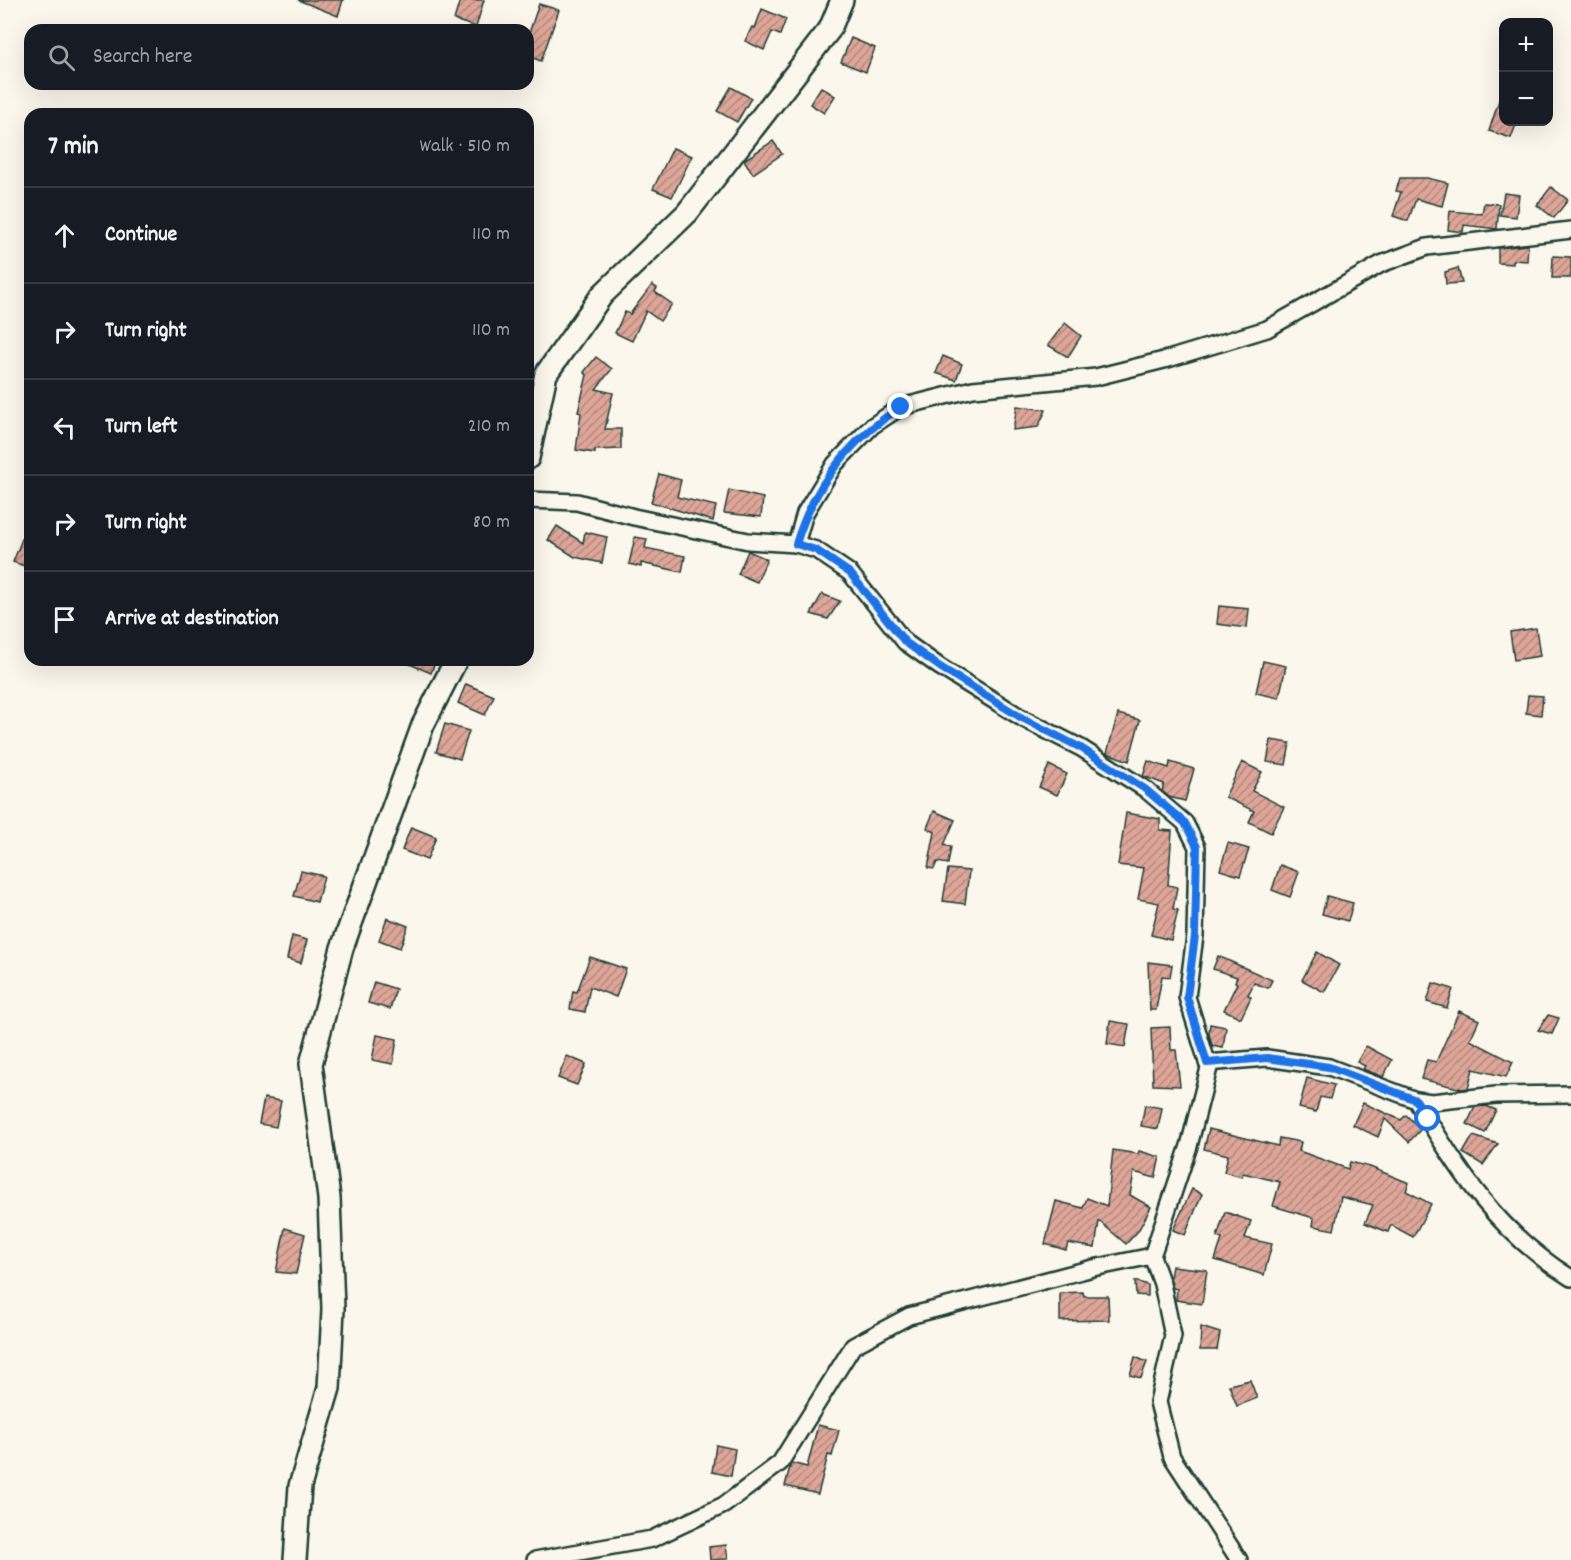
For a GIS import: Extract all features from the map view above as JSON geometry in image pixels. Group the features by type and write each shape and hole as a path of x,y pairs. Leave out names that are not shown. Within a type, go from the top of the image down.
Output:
{"street":[{"path":"534,430 546,374 602,295 687,213 830,29 842,0"},
{"path":"796,544 806,513 835,464 872,426 901,407 973,389 1096,377 1168,359 1267,329 1381,264 1427,247 1571,230"},
{"path":"534,500 577,502 634,517 748,541 796,544 816,550 850,573 905,642 940,667 1022,718 1081,748 1145,789 1185,823 1197,847 1195,936 1187,997 1209,1068 1190,1146 1152,1256 1162,1284 1173,1336 1158,1402 1172,1457 1239,1560"},
{"path":"295,1560 300,1486 329,1388 333,1310 329,1198 311,1064 342,948 423,725 453,666"},
{"path":"1207,1063 1267,1058 1329,1067 1416,1100 1432,1102 1496,1095 1571,1094"},
{"path":"1416,1100 1457,1167 1482,1202 1514,1237 1571,1278"},
{"path":"535,1560 652,1539 724,1505 780,1463 853,1346 909,1316 1093,1268 1152,1256"}],"building":[{"path":"298,0 343,0 338,16"},
{"path":"460,0 484,0 477,24 454,20"},
{"path":"539,4 559,10 541,61 534,58 534,24 532,24"},
{"path":"762,9 786,19 780,35 772,32 764,50 745,41 752,27 755,28"},
{"path":"851,38 875,48 866,72 841,62"},
{"path":"731,87 751,98 737,122 717,111"},
{"path":"821,87 835,96 824,113 810,104"},
{"path":"1499,100 1499,126 1516,126 1511,138 1489,131"},
{"path":"773,141 782,154 753,174 744,160"},
{"path":"673,148 692,156 672,197 653,189"},
{"path":"1400,178 1427,178 1448,183 1442,206 1416,199 1408,221 1393,216 1401,192 1396,191"},
{"path":"1551,187 1568,200 1554,218 1537,205"},
{"path":"1504,193 1519,195 1516,217 1500,215"},
{"path":"1484,203 1499,204 1497,229 1464,225 1463,232 1448,230 1450,211 1482,214"},
{"path":"1528,245 1527,261 1513,260 1513,264 1498,263 1498,248"},
{"path":"1553,256 1571,257 1571,278 1552,278"},
{"path":"1458,268 1462,283 1446,284 1445,272"},
{"path":"652,285 657,288 655,292 672,304 660,321 646,311 632,341 615,333 625,312 630,314"},
{"path":"1065,323 1081,336 1068,357 1048,345"},
{"path":"943,356 962,364 956,380 936,373"},
{"path":"596,357 612,369 596,389 613,393 605,429 621,429 621,449 595,450 595,453 576,450 581,413 578,412 587,375 584,372"},
{"path":"1017,406 1046,410 1038,427 1013,430"},
{"path":"659,474 681,480 677,497 716,506 713,521 651,502"},
{"path":"729,490 763,498 761,517 724,513"},
{"path":"557,526 583,543 585,532 607,537 602,563 575,557 548,540"},
{"path":"24,534 24,566 13,562"},
{"path":"635,537 647,539 645,548 685,556 682,572 641,563 641,567 629,564"},
{"path":"748,551 767,559 757,582 738,574"},
{"path":"822,594 840,601 828,619 811,614"},
{"path":"1219,606 1249,609 1247,628 1217,624"},
{"path":"1536,628 1540,656 1514,660 1510,632"},
{"path":"1263,661 1286,666 1279,698 1256,693"},
{"path":"414,666 434,666 431,673"},
{"path":"466,684 494,696 485,715 458,703"},
{"path":"1528,695 1543,696 1541,715 1526,713"},
{"path":"1118,714 1140,720 1129,761 1107,753"},
{"path":"445,724 469,731 460,759 436,752"},
{"path":"1271,740 1290,743 1286,765 1267,762"},
{"path":"1148,761 1169,768 1170,762 1194,769 1185,801 1169,797 1162,791 1164,784 1143,776"},
{"path":"1242,762 1262,772 1252,791 1284,807 1271,833 1249,822 1254,811 1225,797"},
{"path":"1049,765 1067,774 1057,795 1039,787"},
{"path":"934,811 955,820 944,845 951,847 948,864 937,862 934,869 928,868 935,832 927,828"},
{"path":"1126,813 1160,819 1160,830 1172,831 1168,885 1177,887 1173,909 1178,910 1171,940 1151,935 1159,903 1138,899 1144,868 1118,865"},
{"path":"411,827 436,837 427,860 402,850"},
{"path":"1228,843 1249,849 1240,876 1220,870"},
{"path":"1280,865 1299,872 1290,897 1272,890"},
{"path":"948,869 969,871 965,904 943,901"},
{"path":"301,871 324,876 317,902 294,896"},
{"path":"1327,896 1353,903 1348,921 1322,914"},
{"path":"387,918 408,926 400,948 379,940"},
{"path":"292,936 307,940 301,963 287,959"},
{"path":"1317,952 1339,965 1324,992 1302,980"},
{"path":"1218,956 1272,980 1268,988 1254,983 1248,995 1251,997 1241,1018 1224,1010 1237,983 1235,982 1237,977 1213,969"},
{"path":"590,957 626,969 616,997 590,987 585,1012 570,1009 573,991 577,992"},
{"path":"1148,962 1172,965 1170,977 1162,976 1156,1010 1150,1010"},
{"path":"374,982 396,989 390,1009 368,1003"},
{"path":"1433,983 1453,989 1447,1008 1427,1002"},
{"path":"1459,1011 1479,1020 1470,1040 1513,1062 1506,1077 1473,1069 1468,1088 1462,1089 1421,1079 1427,1060 1436,1062"},
{"path":"1548,1015 1559,1018 1552,1034 1538,1030"},
{"path":"1110,1021 1129,1024 1125,1047 1107,1044"},
{"path":"1210,1024 1226,1027 1223,1048 1212,1046 1209,1034"},
{"path":"1170,1027 1171,1050 1176,1050 1180,1086 1153,1085 1151,1028"},
{"path":"377,1035 397,1039 393,1064 372,1060"},
{"path":"1366,1046 1392,1060 1383,1077 1363,1069 1365,1066 1357,1062"},
{"path":"567,1056 586,1064 577,1085 558,1078"},
{"path":"1307,1078 1334,1085 1330,1099 1320,1097 1316,1112 1299,1108"},
{"path":"264,1098 281,1101 276,1127 259,1124"},
{"path":"1363,1103 1401,1120 1406,1115 1421,1129 1409,1142 1385,1119 1378,1137 1353,1125"},
{"path":"1145,1105 1162,1108 1158,1129 1141,1126"},
{"path":"1486,1106 1496,1110 1485,1133 1467,1124 1475,1107"},
{"path":"1209,1129 1278,1146 1279,1138 1301,1142 1299,1151 1348,1169 1350,1162 1370,1167 1409,1183 1406,1191 1431,1204 1413,1237 1391,1225 1388,1232 1365,1223 1373,1205 1341,1197 1334,1230 1313,1226 1314,1218 1273,1206 1280,1182 1243,1173 1242,1177 1224,1172 1228,1155 1204,1149"},
{"path":"1473,1136 1498,1144 1483,1165 1463,1153"},
{"path":"1113,1150 1138,1154 1139,1151 1160,1157 1155,1178 1134,1172 1130,1195 1151,1207 1138,1231 1126,1244 1099,1221 1095,1248 1068,1243 1066,1250 1045,1244 1056,1201 1083,1208 1087,1198 1107,1206"},
{"path":"1192,1189 1202,1194 1185,1235 1173,1230"},
{"path":"1225,1212 1251,1221 1245,1238 1272,1244 1264,1275 1215,1260 1222,1239 1217,1237"},
{"path":"285,1228 305,1234 296,1274 276,1272"},
{"path":"1172,1266 1207,1270 1202,1304 1176,1300 1177,1289 1173,1288 1170,1278"},
{"path":"1135,1281 1148,1285 1148,1296 1136,1295"},
{"path":"1083,1292 1084,1296 1108,1296 1109,1320 1060,1321 1060,1293"},
{"path":"1201,1327 1220,1333 1217,1350 1200,1350"},
{"path":"1135,1357 1147,1362 1141,1378 1130,1375"},
{"path":"1250,1380 1257,1398 1237,1406 1229,1385"},
{"path":"818,1425 839,1430 832,1456 828,1455 818,1494 785,1486 791,1463 807,1467"},
{"path":"716,1445 735,1449 731,1476 712,1472"},
{"path":"726,1545 728,1559 710,1560 709,1547"}],"route":[{"path":"901,407 872,426 835,464 806,513 796,544 816,550 850,573 905,642 940,667 1022,718 1081,748 1145,789 1185,823 1197,847 1195,936 1187,997 1207,1063 1267,1058 1329,1067 1416,1100 1428,1119"}]}
